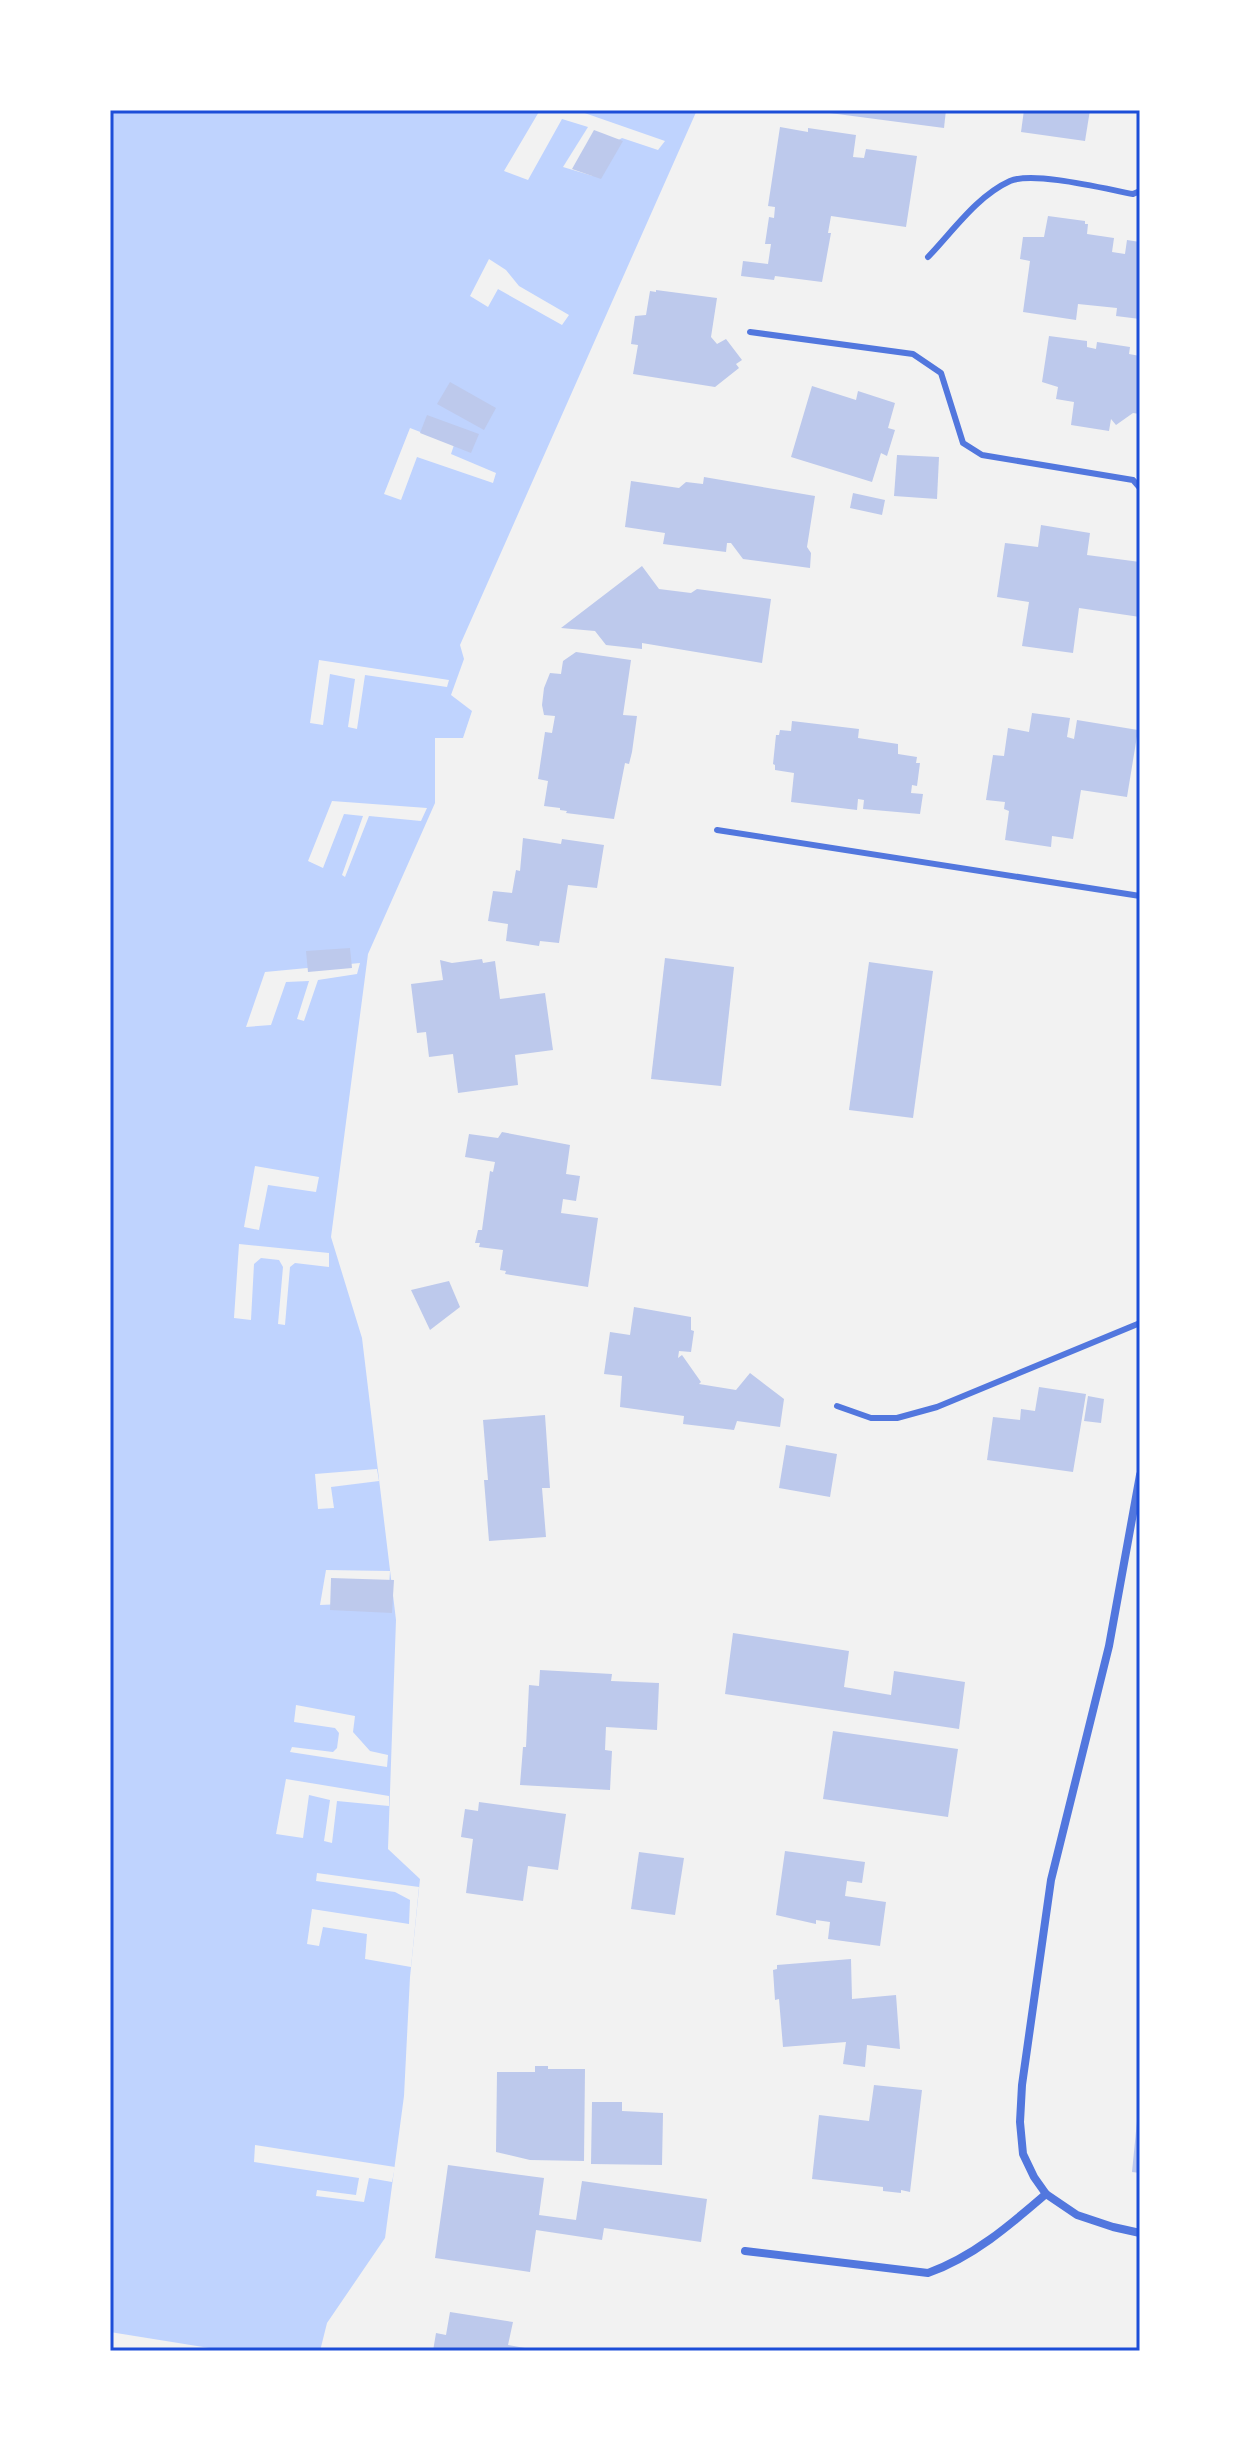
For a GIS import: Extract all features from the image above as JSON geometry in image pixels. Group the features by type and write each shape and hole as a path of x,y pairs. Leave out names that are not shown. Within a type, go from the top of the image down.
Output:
{"street":[{"path":"1140,1475 1109,1646 1051,1880 1022,2085 1020,2122 1023,2154 1046,2194 1077,2215 1140,2233"},
{"path":"745,2251 928,2273 954,2264 1011,2224 1046,2194"}],"lane":[{"path":"928,257 979,202 1012,180 1059,180 1133,194 1140,191"},
{"path":"750,332 913,354 941,373 963,443 982,455 1133,480 1140,488"},
{"path":"717,830 1140,896"},
{"path":"837,1406 871,1418 897,1418 937,1407 1140,1323"}],"water":[{"path":"110,110 697,110 460,645 464,659 451,695 472,711 463,738 435,738 435,803 368,954 331,1237 362,1338 396,1620 388,1849 420,1879 410,1977 404,2096 385,2238 327,2323 320,2351 110,2351"}],"pier":[{"path":"540,110 576,110 665,141 658,150 622,138 615,142 593,176 563,167 588,127 562,119 528,180 504,171"},
{"path":"489,259 506,270 519,286 569,315 562,325 498,289 488,307 470,296"},
{"path":"410,428 454,445 451,454 496,473 493,483 417,457 401,500 384,494"},
{"path":"319,660 449,680 447,687 365,675 357,729 348,727 355,679 330,674 323,725 310,723"},
{"path":"332,801 427,808 421,821 369,816 345,877 342,875 363,816 344,814 323,868 308,861"},
{"path":"360,963 357,974 318,980 304,1021 297,1019 309,981 286,982 271,1025 246,1027 265,972"},
{"path":"255,1166 319,1177 316,1192 268,1185 259,1230 244,1227"},
{"path":"239,1244 329,1253 329,1267 295,1263 290,1267 285,1325 278,1324 283,1267 279,1260 261,1258 254,1264 251,1320 234,1318"},
{"path":"377,1469 379,1481 331,1487 334,1508 318,1509 315,1474"},
{"path":"326,1570 390,1571 388,1602 320,1605"},
{"path":"296,1705 355,1716 353,1732 370,1751 388,1755 387,1767 290,1752 292,1747 333,1752 337,1748 339,1733 335,1728 294,1722"},
{"path":"286,1779 389,1796 389,1806 337,1801 332,1843 324,1841 330,1800 309,1795 303,1838 276,1834"},
{"path":"317,1873 419,1887 411,1967 365,1959 367,1934 323,1927 319,1946 307,1944 312,1909 409,1924 410,1900 395,1892 316,1881"},
{"path":"255,2145 395,2167 392,2182 369,2178 364,2202 316,2196 317,2190 356,2195 359,2178 254,2162"},
{"path":"110,2332 228,2351 110,2351"}],"building":[{"path":"822,110 946,110 944,128"},
{"path":"1024,110 1090,110 1085,141 1021,132"},
{"path":"780,127 856,135 853,157 864,158 866,149 917,156 906,227 831,216 822,282 775,276 774,280 741,276 743,261 768,264 771,244 765,244 769,217 774,218 775,207 768,206"},
{"path":"594,130 623,141 601,179 572,169"},
{"path":"1048,216 1085,221 1088,224 1087,234 1114,238 1112,252 1125,254 1127,240 1140,242 1140,319 1116,316 1117,308 1078,304 1076,320 1023,312 1030,261 1020,259 1023,237 1044,237"},
{"path":"650,291 717,298 711,337 717,344 726,339 742,360 736,364 739,368 715,387 633,374 638,345 631,344 635,316 646,315"},
{"path":"1049,336 1087,341 1087,347 1096,349 1097,342 1130,347 1129,354 1140,356 1140,414 1133,413 1116,425 1111,419 1109,431 1071,425 1074,402 1056,399 1058,387 1042,382"},
{"path":"450,382 496,408 484,430 437,404"},
{"path":"812,386 856,400 858,391 895,403 888,428 895,430 887,456 881,453 872,482 791,457"},
{"path":"427,415 479,434 471,453 420,433"},
{"path":"897,455 939,457 937,499 894,496"},
{"path":"704,477 815,496 807,547 811,553 810,568 743,559 731,543 727,543 726,552 663,544 665,533 625,527 631,481 679,488 686,482 703,484"},
{"path":"853,493 885,500 882,515 850,508"},
{"path":"1041,525 1090,533 1087,555 1140,562 1140,617 1079,608 1073,653 1022,646 1029,602 997,597 1005,543 1038,547"},
{"path":"642,566 659,589 691,593 697,589 771,599 762,663 642,643 642,649 606,645 595,631 561,628"},
{"path":"576,652 631,660 623,715 637,716 632,752 629,764 625,763 614,819 566,813 560,808 544,806 548,781 538,779 545,732 552,733 555,716 544,715 544,688 550,673 561,674 563,661"},
{"path":"1032,713 1070,718 1067,737 1074,739 1077,720 1138,730 1127,797 1081,790 1073,839 1052,836 1051,847 1005,840 1009,811 1004,809 1005,802 986,800 993,755 1004,756 1008,728 1029,732"},
{"path":"792,721 859,729 858,738 898,744 898,754 917,757 916,763 920,763 917,786 912,785 911,793 923,794 920,814 863,809 864,800 858,799 857,810 791,802 794,773 775,770 773,764 776,735 780,730 791,731"},
{"path":"523,838 561,844 562,839 604,845 597,888 568,885 559,943 540,941 539,946 506,941 508,924 488,921 493,891 512,893 516,870 520,871"},
{"path":"350,948 352,968 308,972 306,951"},
{"path":"665,958 734,967 721,1086 651,1079"},
{"path":"482,959 483,963 495,961 500,999 545,993 553,1050 515,1055 518,1085 458,1093 453,1054 429,1057 426,1032 417,1033 411,984 443,980 440,960 452,963"},
{"path":"869,962 933,971 913,1118 849,1110"},
{"path":"502,1132 570,1145 566,1174 580,1176 576,1201 563,1199 561,1213 598,1218 588,1287 505,1274 506,1271 500,1270 503,1250 479,1247 480,1243 475,1243 478,1230 482,1230 490,1171 493,1172 495,1162 465,1157 469,1134 498,1138"},
{"path":"449,1281 460,1307 430,1330 411,1290"},
{"path":"634,1307 691,1317 691,1330 694,1331 691,1352 679,1351 678,1358 682,1355 701,1382 699,1384 736,1390 750,1373 784,1399 780,1427 737,1421 734,1430 683,1424 684,1416 620,1407 622,1376 604,1374 610,1332 630,1335"},
{"path":"1039,1387 1086,1394 1073,1472 987,1460 993,1417 1020,1420 1021,1409 1035,1411"},
{"path":"1088,1396 1104,1399 1101,1423 1084,1421"},
{"path":"545,1415 550,1488 542,1488 546,1537 489,1541 483,1420"},
{"path":"786,1445 837,1454 830,1497 779,1488"},
{"path":"331,1578 394,1580 392,1613 330,1610"},
{"path":"733,1633 849,1651 844,1687 891,1695 894,1671 965,1682 959,1729 725,1694"},
{"path":"540,1670 612,1674 611,1681 659,1683 657,1730 606,1727 605,1750 612,1751 610,1790 520,1785 523,1747 526,1747 529,1685 539,1686"},
{"path":"833,1731 958,1749 948,1817 823,1799"},
{"path":"479,1802 566,1814 558,1870 528,1866 523,1901 466,1893 473,1839 461,1837 465,1809 478,1811"},
{"path":"785,1851 865,1862 862,1883 847,1881 845,1896 886,1902 880,1946 828,1939 830,1922 816,1920 816,1924 776,1915"},
{"path":"639,1852 684,1858 675,1915 631,1909"},
{"path":"851,1959 852,1999 896,1995 900,2049 867,2045 865,2067 843,2064 846,2042 783,2047 773,1970 777,1969 777,1965"},
{"path":"535,2066 585,2069 584,2161 530,2160 496,2152 497,2072 535,2072"},
{"path":"874,2085 922,2090 910,2192 883,2191 883,2187 812,2179 819,2115 869,2121"},
{"path":"592,2102 622,2102 622,2111 663,2113 662,2165 591,2164"},
{"path":"1140,2111 1140,2173 1132,2172"},
{"path":"448,2165 544,2178 539,2215 576,2220 582,2181 707,2199 701,2242 604,2228 602,2240 536,2230 530,2272 435,2258"},
{"path":"450,2312 513,2322 508,2345 525,2348 524,2351 433,2351 436,2333 446,2335"}]}
